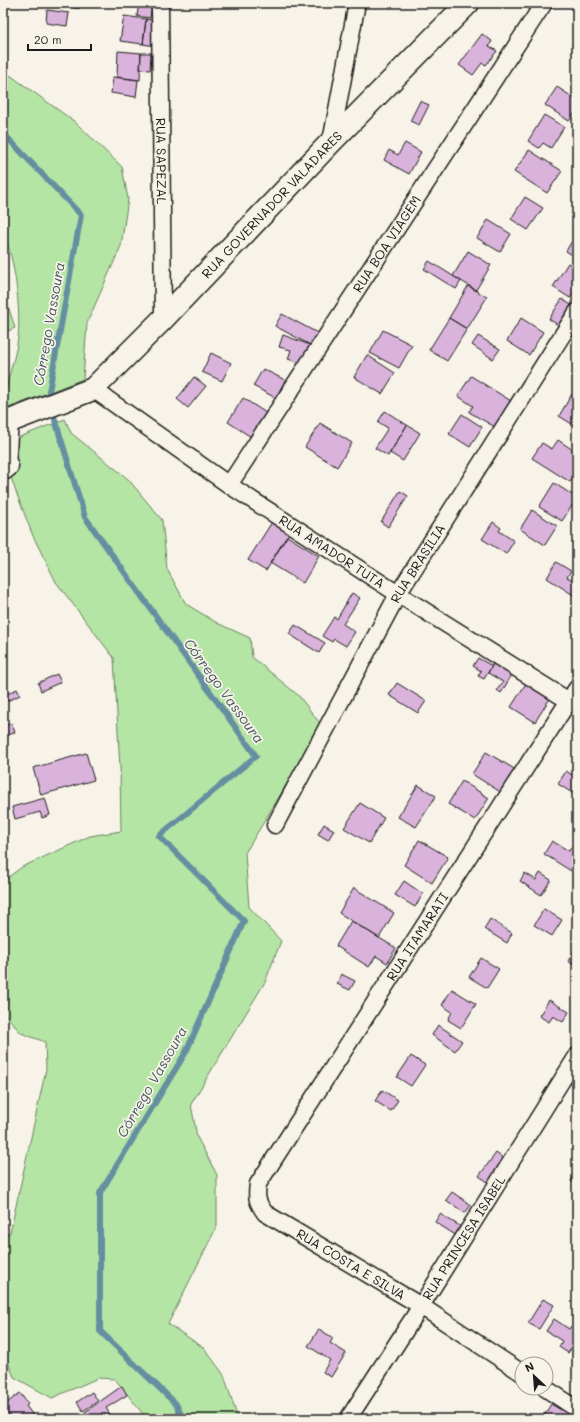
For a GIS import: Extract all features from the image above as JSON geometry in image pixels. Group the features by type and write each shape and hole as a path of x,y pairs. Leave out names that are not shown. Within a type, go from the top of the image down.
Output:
{"street":[{"name":"RUA SAPEZAL","path":"160,3 163,319"},
{"path":"331,142 357,3"},
{"name":"RUA GOVERNADOR VALADARES","path":"5,424 93,389 163,319 331,142 468,3"},
{"name":"RUA BOA VIAGEM","path":"229,485 544,3"},
{"name":"RUA BRASÍLIA","path":"275,825 398,594 577,312"},
{"name":"RUA AMADOR TUTA","path":"93,389 229,485 398,594 574,698"},
{"path":"5,424 5,468"},
{"name":"RUA ITAMARATI","path":"258,1184 574,698"},
{"name":"RUA PRINCESA ISABEL","path":"348,1419 421,1306 577,1056"},
{"name":"RUA COSTA E SILVA","path":"258,1184 256,1195 259,1204 265,1213 421,1306 514,1368"},
{"path":"554,1394 577,1409"}],"green space":[{"path":"3,63 7,73 75,122 122,167 128,199 121,246 87,323 83,379 3,410 5,392 17,347 19,314 14,270 3,233"},
{"path":"3,290 15,328 3,333"},
{"path":"65,419 71,433 128,479 162,520 167,569 186,604 217,623 250,638 252,657 299,696 322,726 245,853 249,907 281,941 265,982 191,1104 197,1137 217,1175 217,1226 168,1324 204,1348 224,1375 238,1419 147,1419 115,1379 98,1378 52,1398 14,1377 3,1350 3,1236 10,1233 46,1069 45,1042 21,1033 4,1013 3,881 22,867 90,836 121,831 120,768 114,658 56,582 33,536 7,466 7,442"}],"building":[{"path":"74,3 81,3 80,8 73,8"},
{"path":"139,3 152,3 150,18 137,16"},
{"path":"47,10 69,13 67,26 46,23"},
{"path":"124,16 146,19 143,44 120,41"},
{"path":"146,19 158,21 155,46 143,44"},
{"path":"482,34 492,41 489,46 497,51 486,65 482,63 473,75 459,65"},
{"path":"118,51 141,53 140,80 117,77"},
{"path":"141,53 151,53 150,70 140,69"},
{"path":"113,77 138,80 136,97 111,93"},
{"path":"557,87 577,100 577,110 569,121 545,105"},
{"path":"420,101 429,105 419,125 410,121"},
{"path":"544,115 564,127 551,148 543,143 539,148 528,141"},
{"path":"405,143 421,152 409,174 384,160 389,150 398,155"},
{"path":"529,150 562,171 547,193 514,172"},
{"path":"525,197 543,208 528,230 511,219"},
{"path":"488,220 511,234 500,252 477,238"},
{"path":"572,241 577,245 577,258 566,251"},
{"path":"468,251 491,265 476,290 453,276"},
{"path":"429,261 461,281 456,289 424,269"},
{"path":"568,263 577,269 577,288 570,298 553,287"},
{"path":"468,286 487,297 467,329 449,318"},
{"path":"562,299 571,305 558,325 549,319"},
{"path":"282,314 323,336 316,348 275,326"},
{"path":"449,318 467,329 447,361 429,350"},
{"path":"521,318 543,332 529,355 507,341"},
{"path":"383,330 412,345 399,368 370,353"},
{"path":"283,335 310,345 303,364 288,359 291,350 279,347"},
{"path":"478,336 500,349 493,359 472,345"},
{"path":"211,353 231,363 222,381 202,372"},
{"path":"367,355 395,373 382,394 354,377"},
{"path":"263,369 285,380 276,398 253,386"},
{"path":"471,376 511,401 495,427 469,412 473,406 458,396"},
{"path":"194,377 206,386 188,408 177,399"},
{"path":"572,394 577,397 577,427 559,416"},
{"path":"243,398 266,413 251,437 228,422"},
{"path":"385,411 407,425 388,456 375,448 388,428 378,422"},
{"path":"462,414 482,427 470,447 449,434"},
{"path":"320,423 352,443 337,467 305,447"},
{"path":"407,425 420,433 403,461 390,453"},
{"path":"558,440 573,450 577,444 577,471 570,482 532,458 542,443 552,449"},
{"path":"554,483 577,498 562,521 539,507"},
{"path":"400,491 408,496 388,527 381,522"},
{"path":"532,510 557,526 545,545 520,529"},
{"path":"272,522 289,533 266,571 248,560"},
{"path":"493,522 501,528 499,531 514,541 506,554 482,539"},
{"path":"287,536 319,556 303,583 270,563"},
{"path":"556,562 571,571 567,577 577,583 577,592 575,596 547,578"},
{"path":"352,593 360,598 343,624 355,632 346,646 334,639 332,642 322,636 334,617 337,619"},
{"path":"295,625 325,643 319,653 289,634"},
{"path":"478,658 492,666 484,679 478,676 481,671 473,666"},
{"path":"494,662 513,673 501,693 497,690 503,682 488,673"},
{"path":"57,674 61,682 41,691 38,683"},
{"path":"530,677 554,692 535,722 511,707"},
{"path":"397,683 426,701 418,713 389,695"},
{"path":"17,689 20,695 3,703 3,696"},
{"path":"11,723 15,732 3,738 3,727"},
{"path":"486,752 516,770 502,793 472,774"},
{"path":"86,753 94,780 41,795 33,768"},
{"path":"566,771 577,778 577,796 558,784"},
{"path":"462,781 489,798 475,820 448,804"},
{"path":"418,785 436,796 416,827 398,817"},
{"path":"45,798 50,815 42,818 40,812 15,819 12,807"},
{"path":"360,803 384,818 369,843 344,828"},
{"path":"324,824 334,830 328,840 318,834"},
{"path":"419,840 448,857 432,883 404,865"},
{"path":"576,840 577,862 571,871 544,854 552,841 569,851"},
{"path":"525,873 536,880 540,873 551,880 541,895 520,881"},
{"path":"404,881 423,894 415,907 395,895"},
{"path":"354,888 394,913 379,938 339,913"},
{"path":"544,909 562,920 552,936 534,925"},
{"path":"490,919 512,933 507,943 484,929"},
{"path":"351,921 396,948 387,963 376,956 369,967 336,946"},
{"path":"577,947 577,967 568,961"},
{"path":"481,958 499,969 487,988 469,977"},
{"path":"341,974 355,981 350,990 337,984"},
{"path":"452,989 476,1004 461,1028 448,1020 452,1012 442,1005"},
{"path":"549,1000 569,1012 563,1022 553,1016 549,1022 539,1016"},
{"path":"438,1025 462,1041 455,1051 432,1035"},
{"path":"411,1056 425,1065 411,1086 397,1077"},
{"path":"382,1090 398,1100 391,1111 375,1101"},
{"path":"496,1153 507,1161 491,1184 479,1176"},
{"path":"577,1171 577,1185 571,1181"},
{"path":"452,1192 471,1205 465,1213 446,1200"},
{"path":"440,1214 463,1228 457,1236 435,1222"},
{"path":"543,1299 554,1305 539,1329 528,1323"},
{"path":"554,1319 569,1329 571,1326 577,1330 577,1340 568,1353 559,1347 562,1341 546,1331"},
{"path":"319,1329 333,1338 330,1343 346,1353 331,1377 323,1372 330,1360 308,1346"},
{"path":"122,1386 127,1395 106,1408 111,1416 107,1419 89,1419 85,1412"},
{"path":"92,1392 98,1401 83,1411 77,1402"},
{"path":"20,1393 28,1404 26,1406 36,1419 3,1419 3,1406"},
{"path":"551,1404 573,1417 572,1419 542,1419"}],"waterway":[{"name":"Córrego Vassoura","path":"3,133 81,215 48,397 85,517 256,756 159,836 244,921 186,1052 100,1193 100,1331 176,1404 183,1419"}]}
